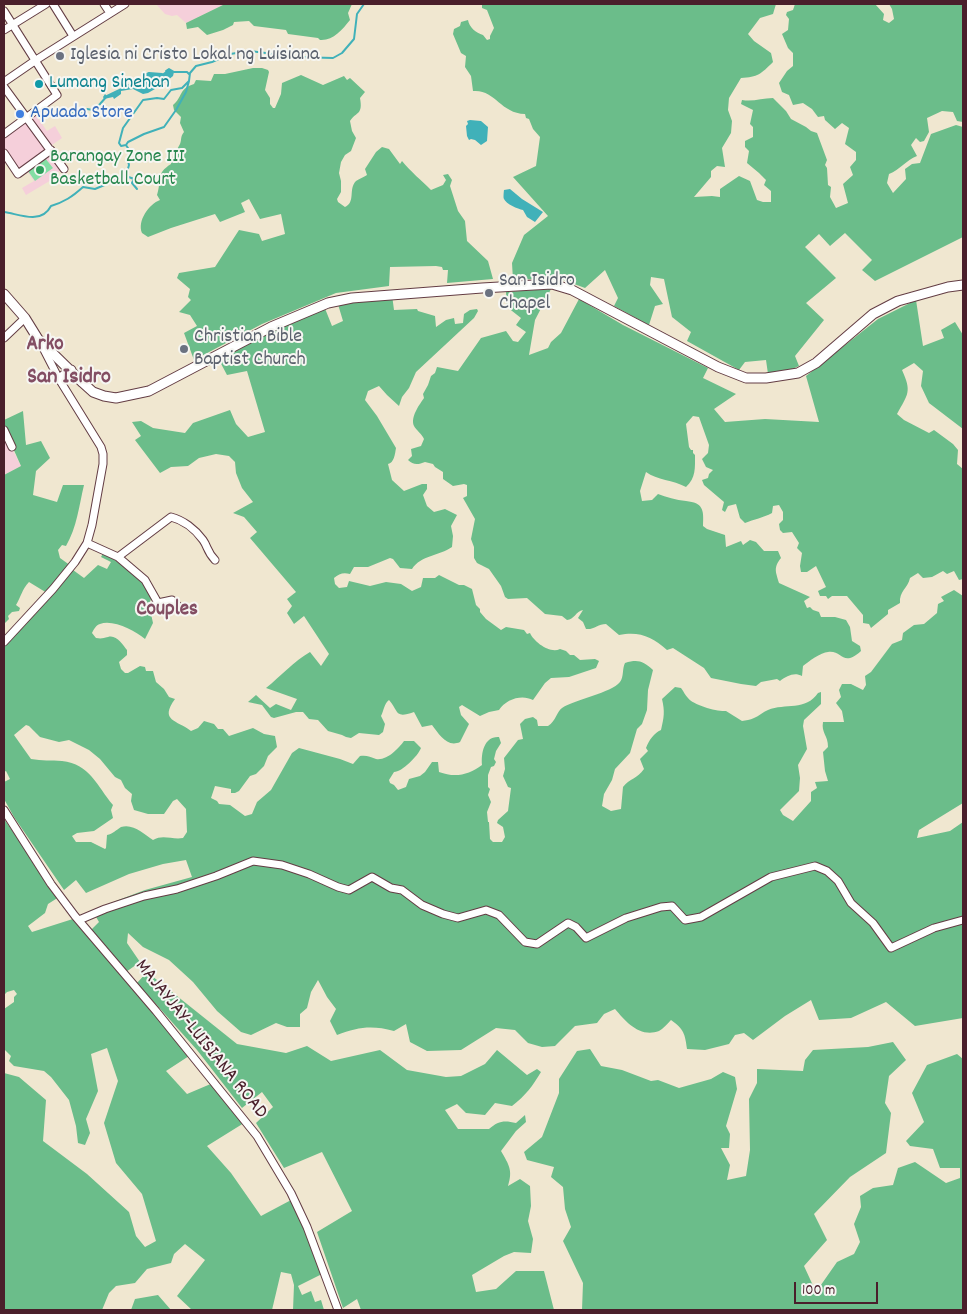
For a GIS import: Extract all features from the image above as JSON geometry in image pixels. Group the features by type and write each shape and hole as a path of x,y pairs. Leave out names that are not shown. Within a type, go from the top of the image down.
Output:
{"main road":[{"path":"4,294 25,318 38,339 94,392 116,398 149,391 271,327 328,304 352,298 552,284 572,290 718,368 746,378 766,378 798,373 816,363 874,314 898,301 948,287 963,285"},
{"path":"59,379 71,370"}],"street":[{"path":"4,30 46,4"},
{"path":"52,4 73,36"},
{"path":"104,4 110,13"},
{"path":"4,82 125,4"},
{"path":"4,11 57,95 4,134"},
{"path":"4,86 64,169"},
{"path":"4,153 18,174 51,150"},
{"path":"4,338 25,318"},
{"path":"4,642 64,576 87,543 96,507 103,454 101,447 59,379 38,339"},
{"path":"4,430 12,447"},
{"path":"118,556 171,517 182,520 204,540 208,554 215,560"},
{"path":"87,543 118,556 145,580 158,602 172,600 180,608"},
{"name":"MAJAYJAY-LUISIANA ROAD","path":"4,810 51,884 257,1136 291,1193 307,1226 338,1310"},
{"path":"79,920 144,896 177,889 216,876 253,861 282,865 309,874 338,888 349,890 372,877 391,888 402,890 422,905 458,918 486,910 499,915 525,942 537,944 568,923 576,927 586,938 626,918 661,906 672,906 685,920 701,917 771,877 815,866 828,871 838,881 851,903 873,923 891,948 934,928 963,920"}],"shaded area":[{"path":"156,4 225,4 186,23 177,15 165,14"},
{"path":"35,114 47,131 55,126 62,138 49,147 63,169 57,173 58,176 26,195 22,188 34,181 25,168 19,173 4,151 4,135"},
{"path":"7,439 21,466 4,475 4,440"}],"green space":[{"path":"225,4 352,4 348,13 350,20 337,34 325,40 288,34 286,30 254,26 249,21 234,22 233,25 223,30 207,35 198,27 187,29 186,23"},
{"path":"482,4 776,4 773,14 760,18 748,34 754,41 771,53 773,62 759,74 741,78 729,98 728,110 732,121 731,133 722,148 725,167 717,166 711,171 711,177 694,197 720,197 720,189 739,176 750,181 757,200 771,202 771,191 764,185 766,180 747,163 749,151 745,147 745,141 753,137 753,127 750,124 753,110 741,104 742,100 750,101 773,98 791,119 817,133 827,160 825,165 827,168 828,185 831,187 830,197 836,208 848,203 843,184 853,175 850,167 856,160 856,152 845,144 849,128 842,123 835,129 825,120 824,116 818,117 812,109 803,103 793,105 789,95 782,92 779,83 793,66 793,53 788,48 782,34 788,30 789,19 786,15 787,12 793,10 795,4 875,4 884,14 883,20 889,23 894,19 889,4 963,4 963,122 957,121 953,112 942,111 927,118 929,132 924,141 920,142 916,138 911,145 917,156 889,174 887,183 893,193 906,179 905,169 912,164 920,163 931,134 956,125 963,127 963,237 875,281 862,270 872,260 845,233 830,246 819,234 805,247 836,278 806,303 824,320 795,356 799,366 785,372 768,374 766,360 745,362 739,370 687,341 691,332 672,317 664,279 651,277 650,285 663,304 655,306 649,325 614,306 618,298 605,270 585,288 558,278 513,280 512,263 524,235 548,216 513,177 536,166 540,137 525,114 509,110 493,97 481,91 473,91 471,76 465,67 466,56 461,53 453,34 454,29 460,26 461,22 468,20 473,29 487,40 490,39 494,28 487,10 482,8"},
{"path":"262,68 269,72 265,90 273,108 275,108 281,94 282,83 301,75 323,85 344,76 347,80 350,78 365,92 360,98 361,107 359,112 350,121 356,138 351,151 345,155 341,162 339,173 341,192 337,199 338,202 345,207 348,205 354,184 367,175 365,169 376,152 382,147 389,149 400,164 402,161 431,190 443,185 446,180 443,175 448,174 452,180 450,186 458,211 465,221 467,241 488,261 493,279 447,283 448,270 443,270 442,267 390,267 389,286 336,293 262,324 194,360 184,333 197,326 190,315 179,312 191,300 188,297 190,289 177,278 179,273 215,267 239,230 259,234 262,241 285,234 281,214 260,219 249,199 241,203 245,212 220,222 215,214 148,237 142,233 141,223 148,209 160,200 157,195 161,175 171,164 184,132 180,123 181,117 174,110 173,105 185,88 194,84 196,80 211,81 214,74 225,74"},
{"name":"Barangay Zone III Basketball Court","path":"45,158 53,168 35,181 28,171"},
{"path":"551,289 535,320 529,355 548,348 551,342 561,333 579,299 623,325 708,368 703,378 736,394 714,409 725,422 765,419 819,422 806,376 878,319 916,300 923,346 944,338 941,330 955,322 963,335 963,429 929,403 921,386 923,371 914,363 902,370 908,388 904,402 897,414 904,420 929,433 934,430 958,450 957,464 963,469 963,579 959,580 954,571 947,574 943,571 932,577 923,578 918,573 910,578 902,592 900,603 888,610 888,614 871,628 869,624 863,623 863,615 847,596 832,596 828,599 826,596 820,596 818,591 826,587 816,566 807,572 801,572 802,553 797,548 799,543 792,532 783,533 780,530 779,524 783,520 783,512 779,505 773,506 772,513 745,523 740,518 736,504 728,506 725,512 722,510 724,502 704,485 702,480 708,478 713,470 706,467 702,459 708,453 709,445 699,417 693,416 686,424 689,447 695,455 692,480 686,487 655,477 646,472 640,491 642,501 652,500 658,494 696,503 703,511 703,526 725,535 726,547 741,541 743,545 750,540 756,542 764,551 778,551 781,558 776,567 779,583 810,597 804,601 807,608 810,607 819,612 821,617 835,617 846,620 850,627 852,641 860,646 861,651 850,658 833,652 822,654 803,666 802,676 788,676 780,681 777,679 761,682 756,686 741,684 711,678 704,668 673,648 667,650 645,636 633,634 619,635 606,624 586,629 583,622 578,618 583,610 567,620 562,616 545,614 527,598 508,599 505,597 501,586 489,569 477,563 474,558 474,547 471,539 475,519 463,498 467,496 467,485 453,486 443,479 443,472 433,464 425,462 416,464 408,460 412,456 411,449 421,446 424,439 414,426 413,419 424,398 423,394 431,376 435,373 437,367 458,371 481,338 506,331 513,341 518,342 526,332 516,325 521,318 507,307 506,292"},
{"path":"392,295 394,310 417,309 418,311 435,316 436,327 446,320 454,318 455,324 463,323 464,314 470,310 477,309 478,311 474,318 416,372 399,406 379,386 368,391 365,400 396,448 393,460 388,464 392,480 404,491 427,484 427,489 423,495 427,506 434,512 445,509 457,515 451,526 453,536 452,547 425,558 412,569 400,568 390,558 368,567 354,567 350,574 341,574 334,578 335,584 339,588 347,587 349,581 370,586 386,582 401,584 412,591 421,587 423,578 435,578 439,575 472,589 480,612 501,630 506,627 524,630 527,634 530,633 547,649 566,651 580,660 595,659 599,661 596,668 569,677 551,678 533,700 524,697 510,700 499,710 480,716 462,705 459,707 461,715 469,724 460,742 455,743 447,742 432,725 422,727 414,712 403,715 398,713 389,700 381,716 385,724 383,732 379,735 359,733 351,738 328,731 318,720 309,719 303,712 274,718 271,717 262,705 248,702 256,695 270,708 276,704 291,710 297,699 266,688 310,652 321,666 329,654 304,616 294,624 287,613 292,606 287,599 296,592 250,538 257,532 244,517 233,513 253,502 242,488 236,473 235,462 229,456 216,454 199,458 188,466 171,467 160,473 135,440 141,436 132,422 141,421 153,428 185,433 193,423 230,410 236,424 248,437 265,432 247,371 227,375 217,356 324,306 332,326 343,321 337,301"},
{"path":"23,411 26,445 41,441 50,458 36,471 33,495 57,502 63,485 84,485 73,531 66,546 62,545 58,550 60,558 71,566 47,593 29,582 16,605 20,608 19,611 12,612 4,624 4,475 21,466 4,428 4,420"},
{"path":"104,552 142,580 152,596 149,605 153,623 145,639 130,629 111,623 95,627 92,633 96,638 111,636 119,640 127,650 127,655 119,662 121,669 128,673 140,666 145,667 146,671 153,671 156,682 169,697 175,699 169,716 191,731 198,728 204,721 214,724 218,729 223,729 229,736 253,728 264,734 275,736 277,747 268,756 264,766 256,774 250,776 239,791 231,793 231,789 215,786 211,798 219,804 230,805 245,816 252,814 257,802 271,790 292,753 299,748 353,764 360,756 376,759 384,758 396,750 404,741 414,741 421,748 405,767 394,772 389,780 398,790 406,787 409,779 420,776 425,772 432,762 438,762 439,772 445,774 456,775 472,771 482,765 482,755 487,742 494,737 499,737 501,743 496,751 494,759 496,762 491,767 488,775 488,787 490,789 488,795 491,802 487,812 490,839 493,842 502,842 505,837 503,827 497,823 508,811 511,788 508,787 503,776 505,769 504,758 518,740 523,739 520,724 525,719 533,717 537,720 538,726 548,726 562,708 615,686 621,680 625,663 633,661 643,663 653,670 648,690 647,710 642,724 637,729 630,753 615,769 612,780 604,794 602,806 611,811 621,809 623,787 644,769 640,759 648,751 646,748 650,740 661,730 664,714 662,699 675,687 681,688 691,701 712,709 726,711 742,721 752,719 775,708 795,706 808,702 821,692 821,704 804,720 803,726 807,749 798,765 799,791 780,810 783,815 793,821 811,801 811,792 817,788 815,782 828,781 823,752 828,747 828,743 823,729 823,722 844,722 842,711 836,703 841,697 839,690 842,684 851,684 863,690 866,685 865,676 871,672 892,644 902,640 903,633 914,625 924,624 937,613 938,604 944,601 941,597 954,590 963,596 963,803 919,830 917,838 950,831 963,822 963,1018 915,1026 886,1002 851,1018 819,1020 811,1000 785,1016 753,1040 744,1033 735,1035 729,1044 705,1050 687,1049 683,1032 671,1020 659,1031 652,1033 640,1031 629,1024 615,1009 604,1014 597,1023 575,1026 555,1046 542,1047 528,1043 515,1030 496,1028 461,1050 427,1051 410,1042 406,1024 394,1031 365,1028 337,1035 330,1021 336,1009 318,980 311,992 307,1008 300,1014 300,1027 287,1027 276,1023 251,1035 241,1032 217,1011 193,982 169,960 143,947 128,933 127,943 140,962 126,972 91,930 99,922 92,910 145,890 192,877 186,860 163,864 129,874 86,893 76,880 64,890 14,817 4,799 4,782 10,779 6,771 4,772 4,646 73,570 84,578 98,565 107,569 111,562 101,557","holes":["26,725 40,737 59,742 69,740 89,750 100,759 115,777 121,780 125,788 132,794 131,801 134,810 148,814 164,814 173,801 177,799 186,809 187,832 183,838 160,837 153,840 138,830 125,826 107,835 105,849 91,842 76,842 72,836 77,833 94,831 113,818 111,810 113,805 92,777 80,766 62,761 31,759 14,735"]},
{"path":"4,819 59,897 48,904 45,913 28,926 32,932 76,918 189,1056 166,1071 187,1094 213,1083 244,1123 207,1146 231,1173 261,1216 293,1199 322,1274 298,1286 302,1295 311,1291 315,1302 321,1300 324,1310 293,1310 294,1285 291,1274 281,1272 272,1310 192,1310 177,1296 205,1260 185,1244 174,1254 171,1263 147,1269 135,1283 116,1286 109,1293 102,1310 4,1310 4,1073 19,1077 46,1100 43,1141 87,1174 129,1212 136,1236 145,1247 156,1241 142,1194 116,1163 104,1123 118,1081 107,1048 91,1054 98,1091 86,1119 90,1133 85,1145 78,1143 76,1126 69,1100 51,1077 44,1071 14,1066 9,1061 11,1056 4,1049 4,1009 14,1002 14,997 17,994 14,990 4,995"},
{"path":"147,972 237,1044 286,1053 307,1046 331,1061 380,1050 407,1070 446,1077 461,1076 485,1064 497,1050 527,1075 537,1069 541,1072 535,1082 512,1106 495,1103 485,1115 466,1113 457,1104 445,1110 458,1129 489,1129 501,1122 516,1123 525,1115 526,1122 516,1131 501,1151 509,1168 508,1186 520,1179 530,1186 531,1206 528,1221 533,1239 531,1253 514,1252 472,1275 476,1292 496,1289 516,1271 544,1271 554,1310 361,1310 357,1299 343,1308 317,1232 352,1211 322,1152 284,1168 256,1123 273,1107 262,1092 242,1108 197,1050 137,983"},
{"path":"893,1042 906,1060 889,1076 885,1103 891,1113 886,1153 850,1177 814,1214 827,1240 804,1266 816,1292 837,1262 854,1254 860,1242 854,1224 861,1207 860,1196 873,1188 893,1185 898,1168 915,1162 946,1183 960,1178 960,1168 940,1168 933,1149 910,1146 906,1141 924,1122 912,1093 927,1065 957,1054 963,1059 963,1310 582,1310 583,1283 563,1241 571,1227 565,1209 563,1187 551,1177 554,1167 527,1160 524,1152 542,1137 559,1093 559,1079 577,1051 590,1049 601,1066 622,1070 651,1081 658,1080 679,1088 711,1079 723,1072 735,1077 737,1089 726,1126 730,1134 729,1148 721,1148 730,1165 727,1180 746,1176 750,1150 749,1099 757,1083 757,1069 803,1071 805,1060 813,1050 868,1047"},
{"path":"158,1295 171,1310 131,1310 135,1299"}],"water":[{"path":"169,69 174,72 173,76 148,93 143,94 133,89 121,91 121,94 114,99 113,97 104,99 103,97 105,94 107,96 119,91 136,79 143,77 144,74 162,74"},
{"path":"467,121 481,121 488,127 487,141 481,145 475,140 469,140 467,136 466,126 468,124"},
{"path":"510,189 543,212 535,222 527,217 523,210 505,201 504,190"}],"waterway":[{"path":"189,81 182,88 171,90 164,99 143,100 123,128 119,143 121,146 144,134 164,127 186,92 189,81 190,73 196,66 212,62 230,54 250,51 297,57 333,58 342,53 354,39 357,14 364,4"},
{"path":"166,71 169,69 174,72 187,72 189,74"},
{"path":"143,76 149,73 162,74"},
{"path":"72,113 81,113 87,109 93,110 107,96 130,85"},
{"path":"4,212 36,217 47,212 51,206 68,199 83,187 95,189 126,176 131,153 126,145"},
{"path":"126,176 134,179 132,183 137,189"}],"place":[{"name":"Iglesia ni Cristo Lokal ng Luisiana","path":"60,56"},
{"name":"Lumang Sinehan","path":"39,84"},
{"name":"Apuada Store","path":"20,114"},
{"name":"Barangay Zone III Basketball Court","path":"40,170"},
{"name":"San Isidro Chapel","path":"489,293"},
{"name":"Christian Bible Baptist Church","path":"184,349"}],"district":[{"name":"Arko","path":"45,346"},
{"name":"San Isidro","path":"69,379"},
{"name":"Couples","path":"167,611"}]}
